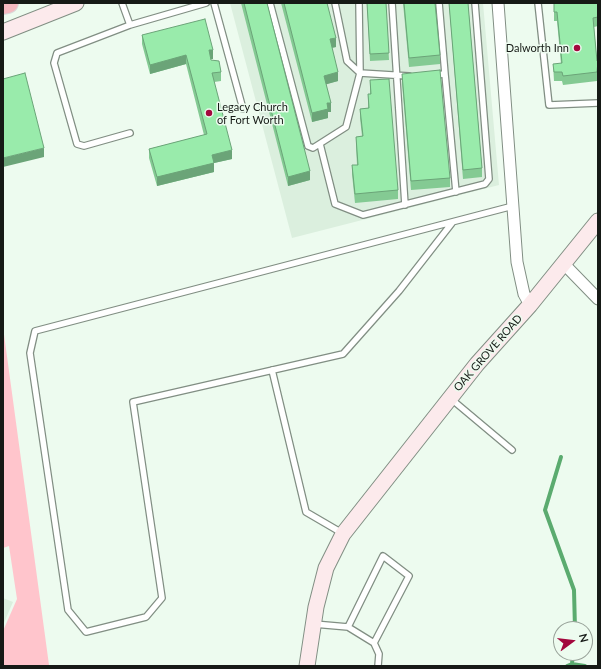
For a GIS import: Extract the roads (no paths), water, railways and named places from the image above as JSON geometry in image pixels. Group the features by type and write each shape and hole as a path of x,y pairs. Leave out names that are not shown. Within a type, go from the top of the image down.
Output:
{"highway":[{"path":"3,4 8,3"}],"street":[{"path":"3,32 76,3"},
{"name":"OAK GROVE ROAD","path":"307,666 326,568 343,534 477,364 530,305 524,294 517,262 498,3"},
{"path":"530,305 598,221"},
{"path":"563,263 598,299"}],"lane":[{"path":"122,3 130,25"},
{"path":"130,133 84,146 77,144 54,63 57,53 130,25 206,3"},
{"path":"214,3 243,110"},
{"path":"270,3 308,146 313,148 346,127 360,73 359,3"},
{"path":"335,3 347,62 360,73 417,76"},
{"path":"392,3 405,204"},
{"path":"439,3 456,192"},
{"path":"320,144 334,204 363,215 485,184 490,179 475,3"},
{"path":"538,3 549,105 598,103"},
{"path":"424,75 445,74"},
{"path":"452,223 399,291 343,354 133,402 162,598 146,617 86,632 68,610 30,353 35,331 513,206"},
{"path":"272,370 306,512 343,534"},
{"path":"450,398 512,450"},
{"path":"348,627 383,556 408,576 374,643"},
{"path":"314,624 348,627 374,643 379,654 378,666"}],"waterway":[{"path":"561,457 545,510 574,590 575,621"},
{"path":"567,666 572,664 585,666"}],"place":[{"name":"Dalworth Inn","path":"577,48"},
{"name":"Legacy Church of Fort Worth","path":"209,113"}]}
